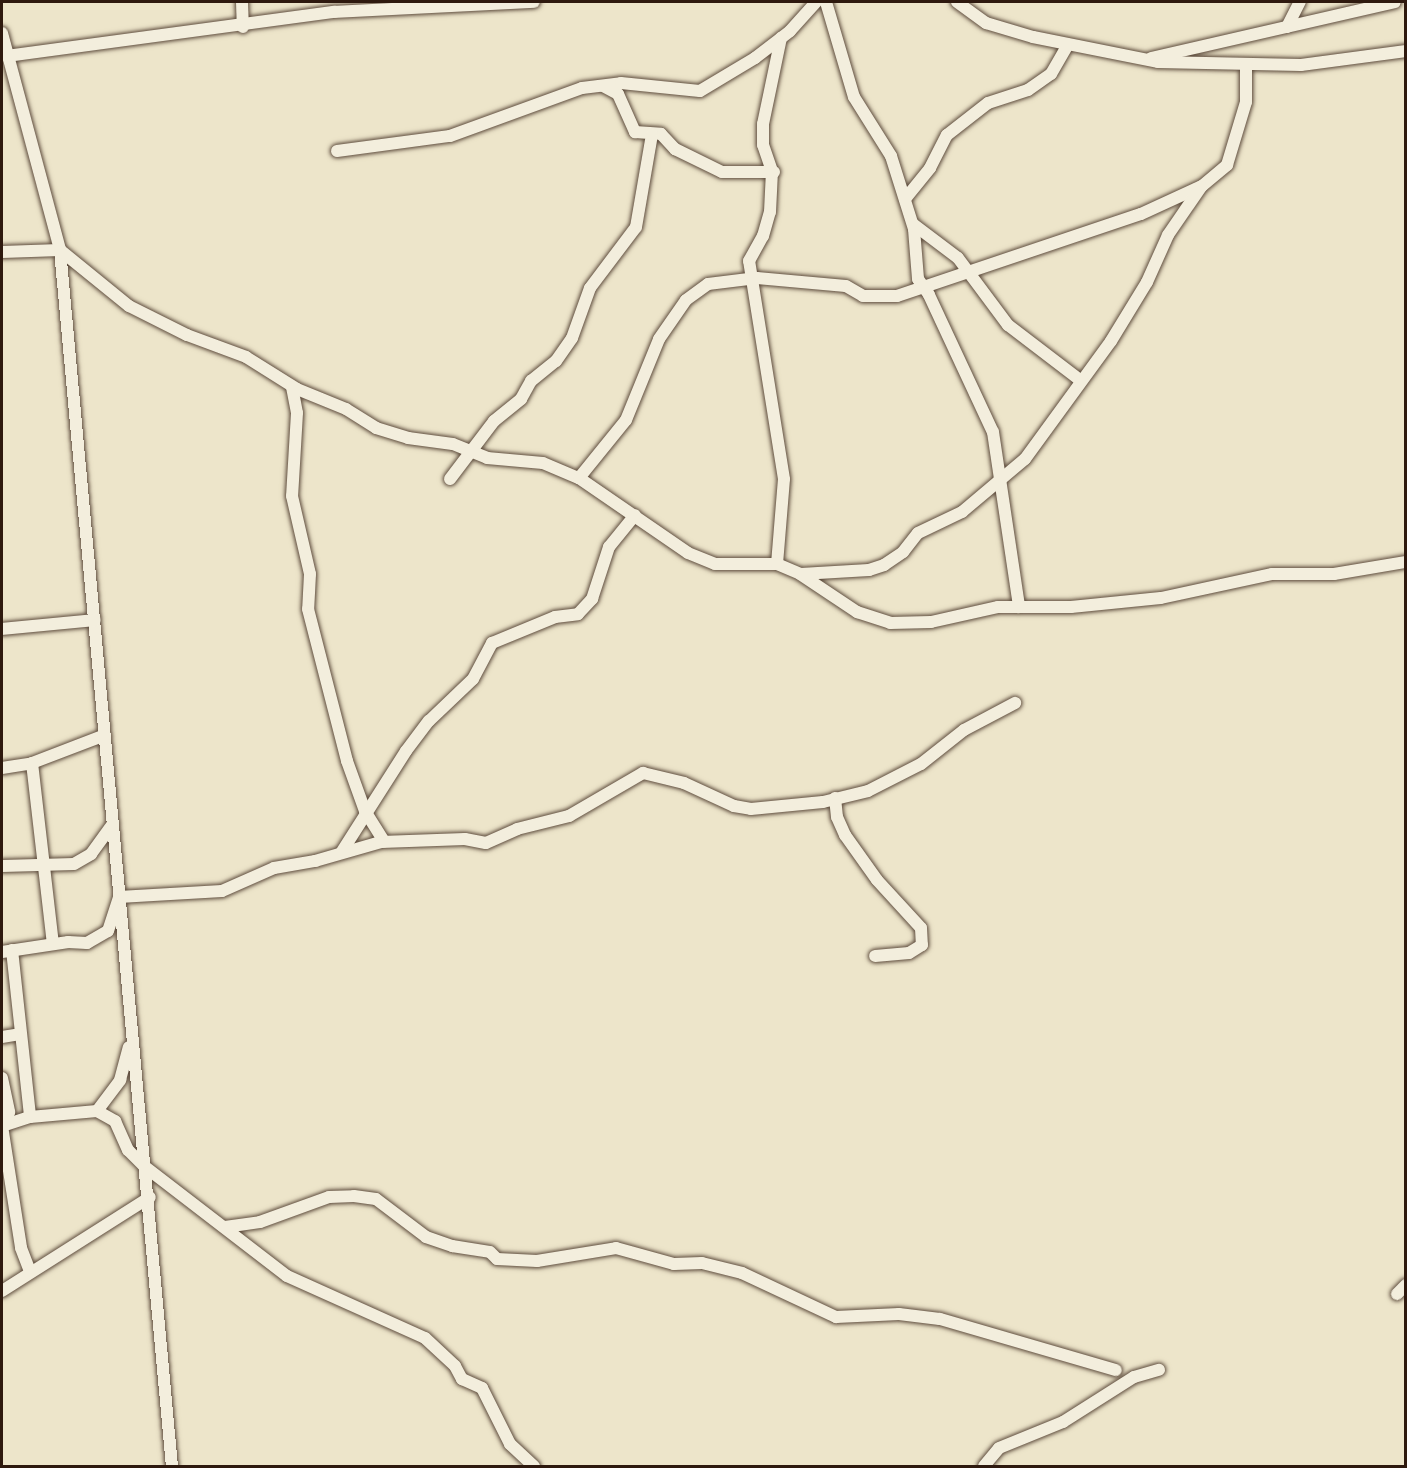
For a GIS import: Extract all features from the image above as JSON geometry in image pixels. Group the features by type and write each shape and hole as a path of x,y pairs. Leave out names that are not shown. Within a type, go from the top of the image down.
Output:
{"street":[{"path":"242,2 243,27"},
{"path":"7,56 243,27 334,12 534,2"},
{"path":"338,151 450,136 565,93 598,85 621,83 700,91 755,58 781,38 816,2"},
{"path":"826,2 854,97 888,150 905,199 913,224 916,274 993,432 1019,607"},
{"path":"957,2 986,23 1068,45 1144,60 1246,66 1301,65 1406,51"},
{"path":"1287,27 1300,2"},
{"path":"1144,60 1219,39 1287,27 1397,2 1406,7"},
{"path":"2,33 60,250 131,1038 144,1166 150,1197 172,1467"},
{"path":"777,564 784,479 749,261 763,236 770,212 773,172 763,145 763,124 781,38"},
{"path":"905,199 930,168 947,135 988,103 1028,90 1051,74 1068,45"},
{"path":"800,574 868,570 884,565 903,552 918,533 952,519 1037,444 1080,380 1111,341 1147,282 1168,235 1202,186 1227,165 1233,152 1245,102 1246,66"},
{"path":"598,85 616,91 635,132 661,134 675,149 722,172 773,172"},
{"path":"450,479 494,421 521,399 531,381 556,361 572,338 590,288 636,227 652,134"},
{"path":"579,478 626,420 653,350 686,300 708,284 753,279 846,286 863,296 889,297 969,273 1141,214 1202,186"},
{"path":"913,224 950,251 1008,325 1080,380"},
{"path":"2,252 60,250 83,267 99,286 129,306 187,335 246,357 292,387 346,409 389,434 453,444 487,458 543,462 579,478 635,515 677,547 706,561 777,564 800,574 857,612 890,623 931,622 982,609 1161,598 1272,574 1334,574 1406,562"},
{"path":"292,387 297,413 292,496 310,574 308,609 347,761 365,811 384,841"},
{"path":"341,852 365,811 429,721 473,679 492,643 549,619 578,614 592,599 605,554 635,515"},
{"path":"2,629 95,620"},
{"path":"119,897 222,891 258,873 384,841 465,839 486,843 517,829 569,816 643,773 691,786 734,806 766,809 831,803 879,787 921,764 964,730 1015,703"},
{"path":"2,768 32,763 105,735"},
{"path":"32,763 53,944"},
{"path":"831,803 845,835 877,880 921,928 922,945 912,951 875,956"},
{"path":"2,866 74,864 84,860 112,825"},
{"path":"30,1118 7,951 53,944 87,943 108,931 119,897"},
{"path":"2,1036 20,1034"},
{"path":"97,1111 120,1080 131,1038"},
{"path":"2,1078 9,1112 2,1126 21,1248 30,1272"},
{"path":"2,1126 30,1118 97,1111 114,1121 128,1150 144,1166 287,1276 425,1338 455,1366 462,1379 482,1388 510,1444 534,1467"},
{"path":"225,1227 260,1222 329,1197 354,1196 375,1199 426,1237 452,1246 490,1252 504,1261 537,1261 616,1248 674,1264 702,1263 742,1273 836,1317 899,1314 940,1319 1116,1370"},
{"path":"2,1291 150,1197"},
{"path":"984,1467 999,1448 1063,1422 1134,1377 1159,1371"}]}
